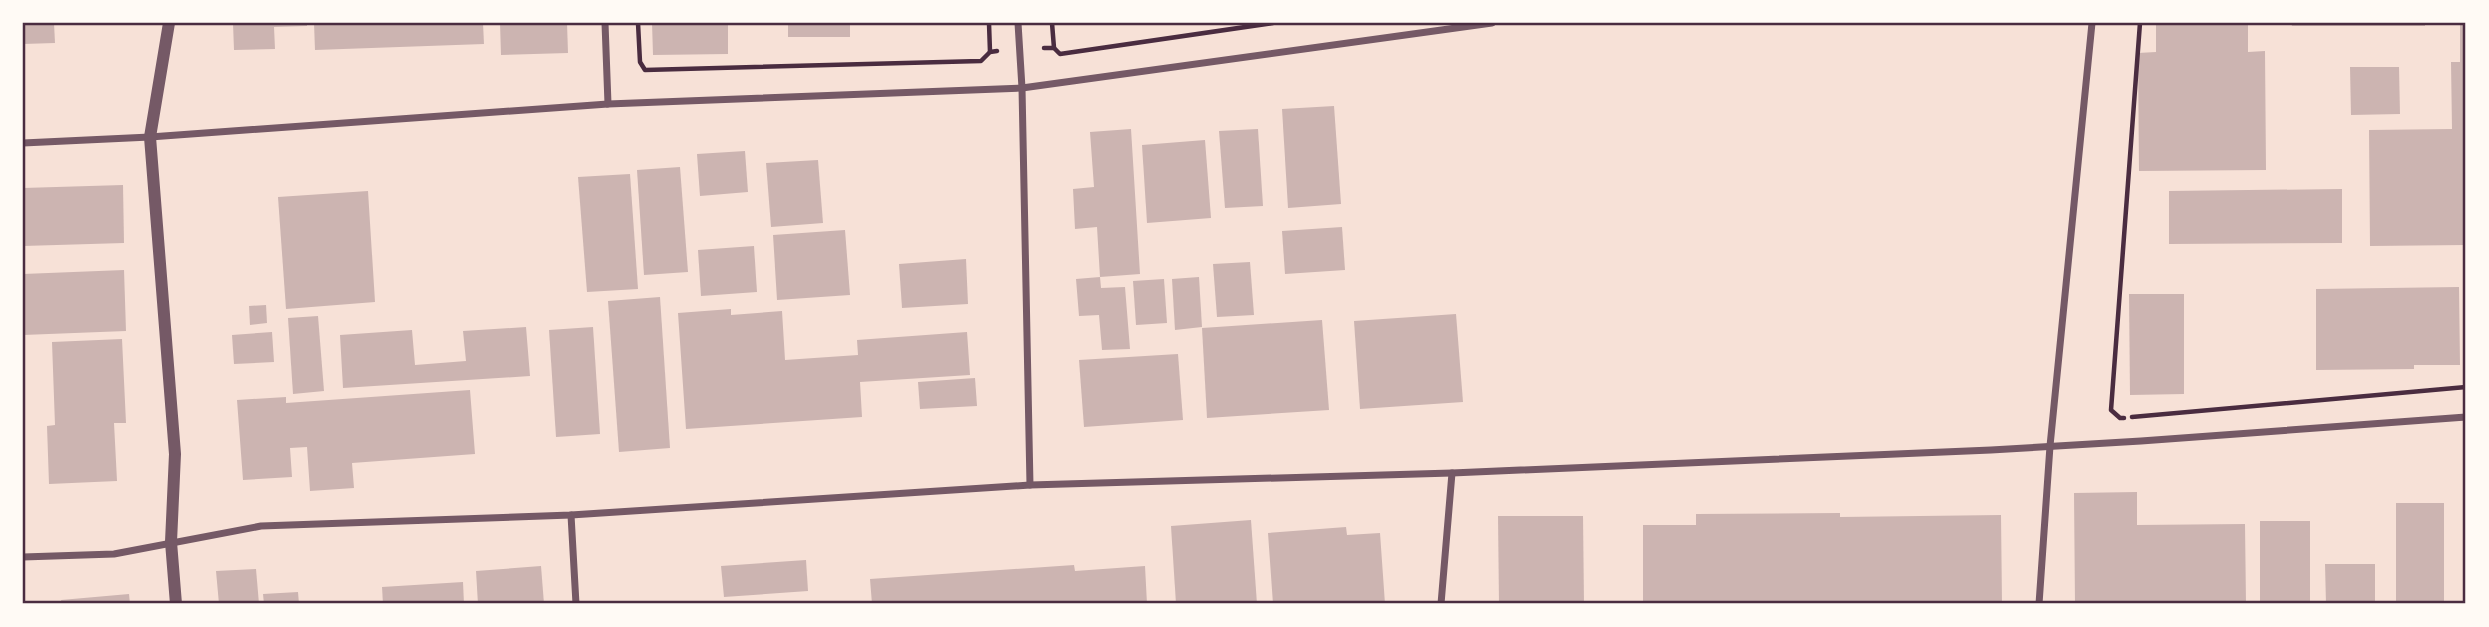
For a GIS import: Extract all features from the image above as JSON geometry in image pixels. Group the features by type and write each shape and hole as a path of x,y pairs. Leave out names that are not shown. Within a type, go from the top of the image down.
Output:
{"street":[{"path":"169,23 150,137 175,454 171,542 176,604"},
{"path":"605,23 608,104"},
{"path":"1018,23 1022,88 1030,485"},
{"path":"23,143 150,137 608,104 1022,88 1492,23"},
{"path":"2039,604 2050,446 2092,23"},
{"path":"23,557 114,554 261,526 571,514 1030,485 1452,473 2050,446 2466,417"},
{"path":"1441,604 1452,473"},
{"path":"571,514 576,604"}],"path":[{"path":"638,23 639,62 645,69 981,61 990,51 989,23"},
{"path":"1052,23 1054,48 1060,54 1273,23"},
{"path":"2140,23 2111,410 2120,418 2466,387"},
{"path":"1044,48 1054,48"},
{"path":"990,51 997,51"}],"building":[{"path":"23,23 54,23 55,43 23,44"},
{"path":"233,23 307,23 307,26 274,27 275,49 234,50"},
{"path":"314,23 483,23 484,44 315,50"},
{"path":"500,23 567,23 568,53 501,55"},
{"path":"652,23 728,23 728,54 653,55"},
{"path":"788,23 850,23 850,37 788,37"},
{"path":"2156,23 2248,23 2248,52 2265,51 2266,170 2139,171 2138,53 2156,52"},
{"path":"2291,23 2425,23 2425,26 2292,26"},
{"path":"2460,23 2466,23 2466,245 2370,246 2369,130 2452,129 2451,62 2460,62"},
{"path":"2350,67 2399,67 2400,114 2351,115"},
{"path":"1334,106 1341,204 1288,208 1282,109"},
{"path":"1131,129 1140,274 1100,277 1097,227 1075,229 1073,189 1094,187 1090,132"},
{"path":"1258,129 1263,206 1225,208 1219,131"},
{"path":"1205,140 1211,218 1147,223 1142,145"},
{"path":"745,151 748,192 700,196 697,154"},
{"path":"818,160 823,223 771,227 766,163"},
{"path":"680,167 688,272 644,275 637,170"},
{"path":"630,174 638,289 587,292 578,177"},
{"path":"123,185 124,243 23,246 23,188"},
{"path":"2342,189 2342,243 2169,244 2169,191"},
{"path":"368,191 375,302 286,309 278,197"},
{"path":"1342,227 1345,270 1285,274 1282,231"},
{"path":"845,230 850,295 777,300 773,235"},
{"path":"754,246 757,292 701,296 698,250"},
{"path":"966,259 968,304 902,308 899,264"},
{"path":"1250,262 1254,315 1217,317 1213,264"},
{"path":"124,270 126,331 23,335 23,274"},
{"path":"1100,277 1101,288 1125,287 1130,349 1102,350 1099,315 1079,316 1076,279"},
{"path":"1199,277 1202,327 1175,330 1172,279"},
{"path":"1164,279 1167,323 1136,325 1133,281"},
{"path":"2459,287 2460,365 2414,365 2414,369 2316,370 2316,289"},
{"path":"2129,294 2184,294 2184,394 2130,395"},
{"path":"660,297 670,448 619,452 608,301"},
{"path":"266,305 267,323 250,325 249,306"},
{"path":"731,309 731,315 782,311 785,360 858,355 857,340 967,332 970,375 860,382 862,417 686,429 678,313"},
{"path":"1456,314 1463,402 1360,409 1354,321"},
{"path":"318,316 324,391 293,394 288,318"},
{"path":"1322,320 1329,410 1207,418 1202,328"},
{"path":"526,327 530,376 343,388 340,335 412,330 415,365 466,361 463,331"},
{"path":"593,327 600,434 556,437 549,330"},
{"path":"272,332 274,362 234,364 232,335"},
{"path":"122,339 126,423 114,423 117,481 49,484 47,426 55,425 52,342"},
{"path":"1178,354 1183,420 1084,427 1079,360"},
{"path":"975,378 977,406 920,409 918,382"},
{"path":"470,390 475,454 352,463 354,488 310,491 307,447 290,448 292,477 243,480 237,400 286,397 286,403"},
{"path":"2137,492 2137,525 2245,524 2246,604 2075,604 2074,493"},
{"path":"2396,503 2444,503 2444,604 2396,604"},
{"path":"1840,513 1840,517 2001,515 2002,604 1643,604 1643,525 1696,525 1696,514"},
{"path":"1498,516 1583,516 1584,604 1499,604"},
{"path":"1251,520 1257,604 1176,604 1171,526"},
{"path":"2260,521 2310,521 2310,604 2260,604"},
{"path":"1346,527 1347,535 1380,533 1385,604 1273,604 1268,533"},
{"path":"806,560 808,591 724,597 721,566"},
{"path":"2325,564 2375,564 2375,604 2326,604"},
{"path":"1074,565 1075,571 1145,566 1147,604 872,604 870,579"},
{"path":"541,566 544,604 478,604 476,571"},
{"path":"256,569 259,604 219,604 216,571"},
{"path":"463,582 464,604 383,604 382,587"},
{"path":"298,592 299,604 264,604 263,594"},
{"path":"129,594 130,604 62,604 61,600"}]}
